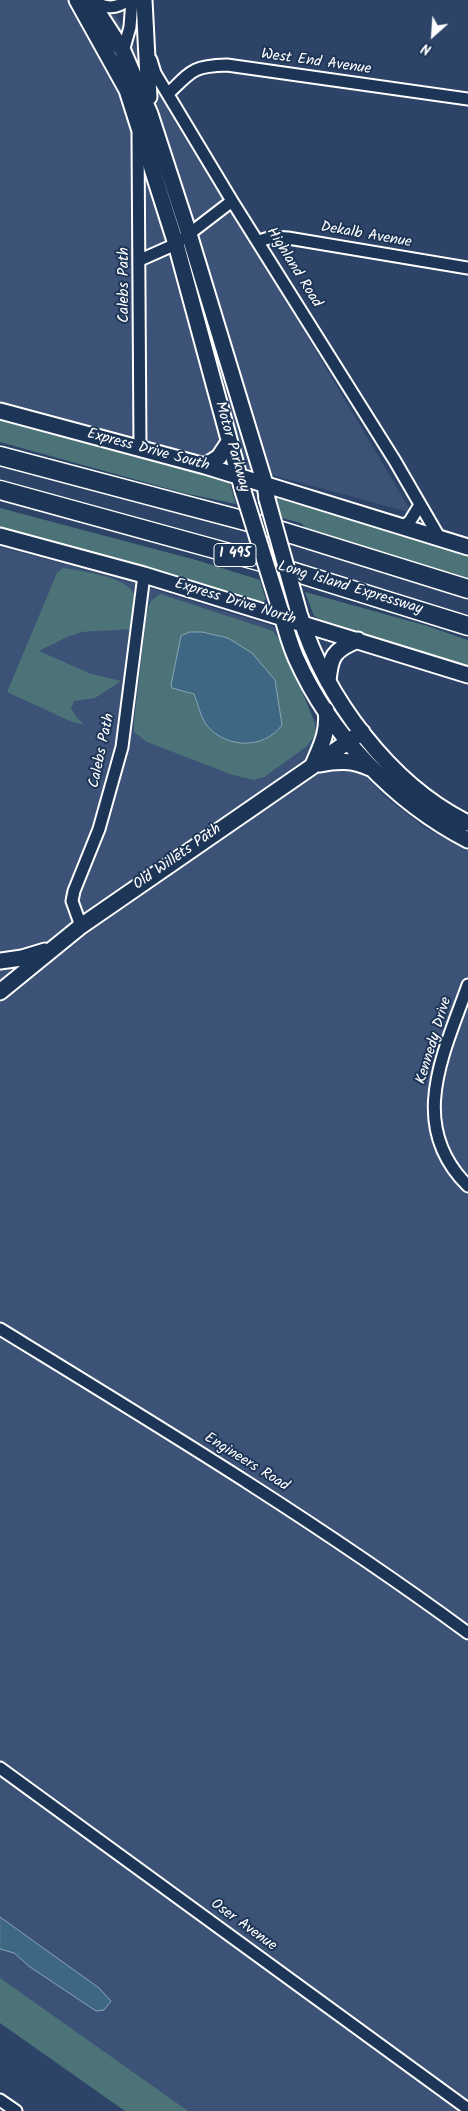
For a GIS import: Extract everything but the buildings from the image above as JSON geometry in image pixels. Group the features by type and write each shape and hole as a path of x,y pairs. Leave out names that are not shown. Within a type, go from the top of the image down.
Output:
{"highway":[{"name":"I 495","path":"0,456 272,528 468,588"},
{"name":"Long Island Expressway","path":"4,491 262,562 468,626"}],"main road":[{"name":"Motor Parkway","path":"77,0 144,118 189,234 266,492 300,618 319,667 362,732 410,783 436,804 468,823"},
{"name":"Motor Parkway","path":"91,0 123,51 144,118 229,442 296,659 326,710 348,741 374,769 419,810 445,828 468,840"},
{"path":"144,0 144,118"},
{"name":"Express Drive South","path":"0,411 205,466 241,484 266,492 404,526 468,547"},
{"path":"205,466 219,457 229,442"},
{"name":"Express Drive North","path":"0,536 300,618 358,640 468,675"},
{"path":"328,682 330,664 337,650 358,640"},
{"path":"313,765 325,739 328,723 326,710"},
{"name":"Old Willets Path","path":"0,992 81,926 362,732"},
{"path":"313,765 335,760 353,762 374,769"},
{"path":"0,961 22,958 51,949"}],"street":[{"path":"91,0 97,4 112,7 127,0"},
{"path":"118,71 130,27 132,0"},
{"name":"Highland Road","path":"145,45 155,73 232,201 259,241 395,461 439,537"},
{"name":"West End Avenue","path":"168,94 187,75 202,66 227,65 468,99"},
{"name":"Calebs Path","path":"140,448 140,260 144,118"},
{"path":"140,260 176,244 232,201"},
{"name":"Dekalb Avenue","path":"259,241 272,237 288,238 468,268"},
{"path":"404,526 410,521 420,505"},
{"name":"Calebs Path","path":"81,926 72,901 99,829 122,747 144,575"},
{"name":"Kennedy Drive","path":"468,985 441,1062 434,1098 434,1121 440,1143 448,1160 468,1186"},
{"name":"Engineers Road","path":"0,1329 299,1514 381,1569 468,1633"},
{"name":"Oser Avenue","path":"0,1768 468,2108"},
{"path":"0,2100 16,2111"}],"shaded area":[{"path":"0,0 103,0 123,26 412,513 0,401"},
{"path":"0,547 124,580 278,628 313,717 384,796 425,828 468,850 468,2111 143,2111 0,2005"},
{"path":"190,632 202,632 228,638 252,653 275,680 282,725 274,733 254,742 243,743 222,738 205,723 194,694 172,688 181,636"},
{"path":"0,1917 99,1988 111,2001 104,2010 96,2011 30,1967 14,1953 0,1949"}],"green space":[{"path":"0,420 193,469 229,481 236,504 184,493 0,442"},
{"path":"276,498 392,532 415,536 468,554 468,580 306,528 301,523 282,518"},
{"path":"0,508 196,560 260,580 266,600 260,602 0,532"},
{"path":"63,568 100,575 120,582 132,591 136,603 135,625 130,629 82,632 39,651 91,674 121,681 95,698 74,701 71,708 76,717 85,725 70,721 7,692 57,573"},
{"path":"305,592 424,625 468,640 468,667 320,619 314,616"},
{"path":"160,594 273,631 284,647 315,724 315,735 306,747 264,777 254,780 233,775 147,742 134,732 147,612 151,601"},
{"path":"0,1978 188,2111 125,2111 0,2023"}]}
